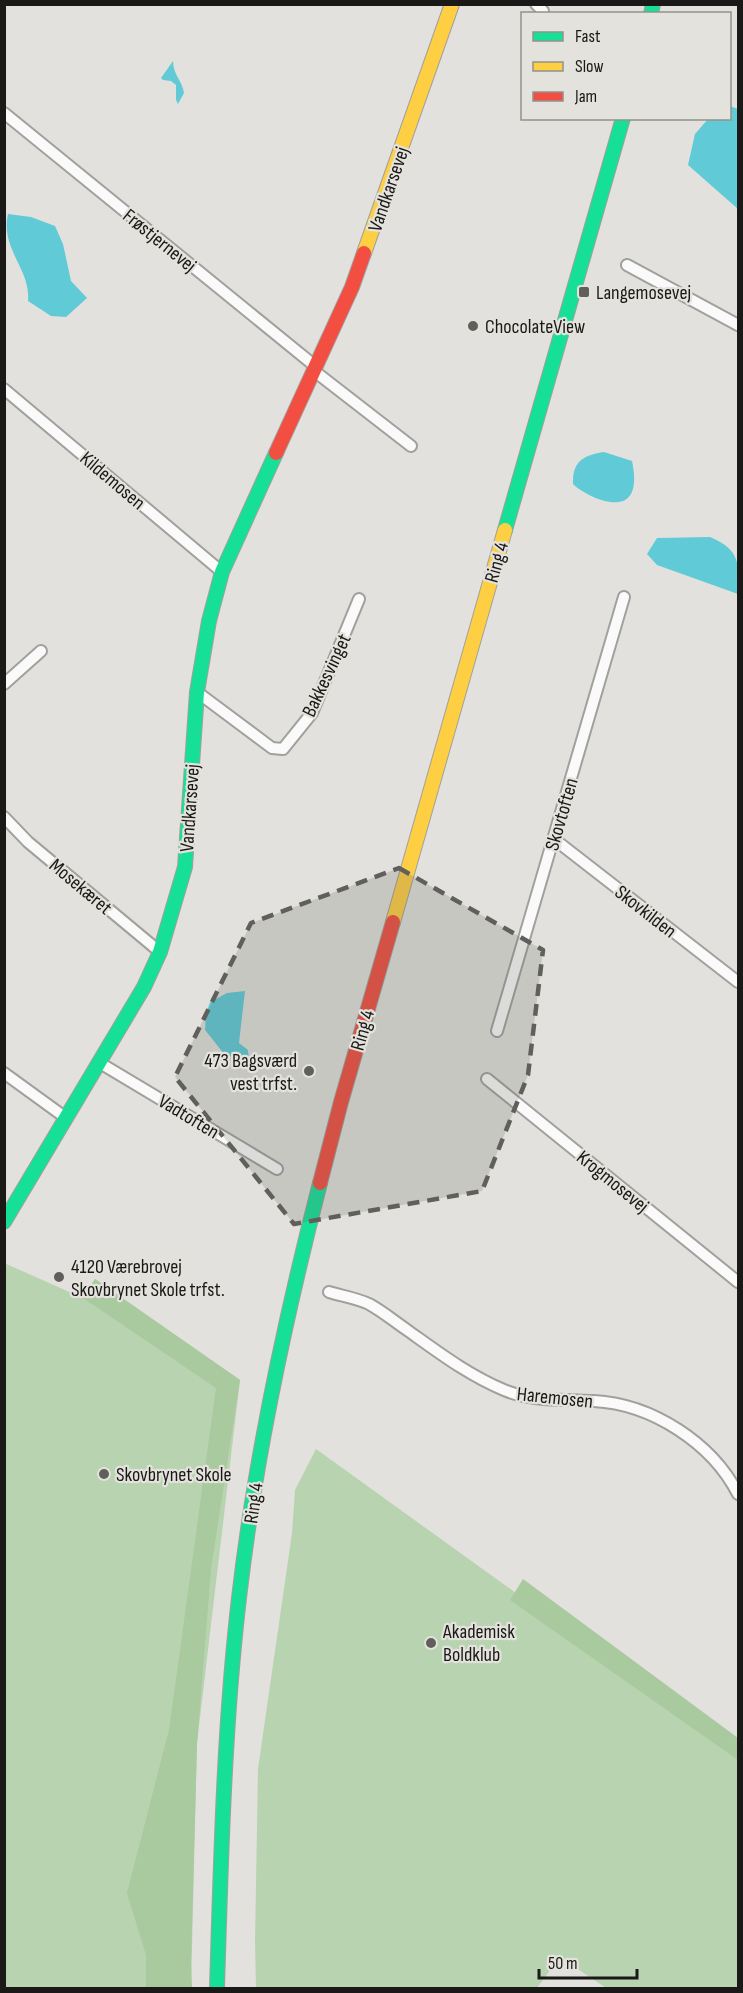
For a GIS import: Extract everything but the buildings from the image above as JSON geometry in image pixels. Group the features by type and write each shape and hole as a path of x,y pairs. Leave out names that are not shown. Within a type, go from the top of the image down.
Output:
{"main road":[{"name":"Vandkarsevej","path":"4,1222 144,987 160,952 185,867 197,692 209,621 222,572 352,287 452,4"},
{"name":"Ring 4","path":"217,1989 223,1794 239,1597 254,1490 292,1289 341,1102 622,120"},
{"name":"Ring 4","path":"219,1963 222,1989"}],"street":[{"name":"Frøstjernevej","path":"4,113 314,368"},
{"path":"627,265 738,324"},
{"path":"314,368 411,446"},
{"name":"Kildemosen","path":"4,389 222,572"},
{"name":"Skovtoften","path":"497,1031 624,597"},
{"name":"Bakkesvinget","path":"197,692 272,748 283,749 312,713 359,598"},
{"path":"4,684 41,651"},
{"name":"Mosekæret","path":"4,817 28,842 160,952"},
{"name":"Skovkilden","path":"554,839 738,982"},
{"name":"Vadtoften","path":"100,1063 277,1169"},
{"path":"4,1073 66,1118"},
{"name":"Krogmosevej","path":"487,1079 738,1282"},
{"name":"Haremosen","path":"329,1292 368,1304 471,1375 506,1392 541,1399 611,1403 650,1415 680,1430 708,1453 732,1481 738,1494"}],"highlighted area":[{"path":"399,868 543,950 528,1075 482,1191 294,1224 175,1077 251,923"}],"green space":[{"path":"4,1263 83,1298 95,1279 240,1380 197,1743 191,1988 5,1988"},
{"path":"95,1279 240,1380 211,1569 197,1744 192,1988 146,1988 146,1955 127,1893 169,1730 216,1388 83,1298"},
{"name":"Akademisk Boldklub","path":"316,1449 738,1753 738,1988 606,1988 560,1957 537,1988 256,1988 258,1769 292,1533 295,1490"},
{"path":"523,1579 738,1738 738,1760 510,1600"}],"water":[{"path":"173,61 174,70 184,93 178,104 176,85 161,78"},
{"path":"731,106 738,109 738,209 688,165 695,134 707,120 731,120"},
{"path":"8,214 31,217 55,226 63,244 71,281 87,298 66,317 51,316 28,301 25,279 8,238"},
{"path":"604,452 632,461 634,486 631,494 619,502 593,497 573,484 577,465 585,457"},
{"path":"710,537 728,547 736,559 738,594 657,565 647,554 657,538"},
{"path":"245,991 239,1043 248,1050 249,1061 225,1055 205,1030 206,1014 210,1002 227,993"}],"traffic: fast":[{"path":"651,12 653,4"},
{"path":"505,530 622,120"},
{"path":"4,1222 144,987 160,952 185,867 197,692 209,621 222,572 276,453"},
{"path":"217,1988 227,1744 239,1598 253,1493 272,1389 320,1183"}],"traffic: slow":[{"path":"364,253 452,4"},
{"path":"393,922 505,530"}],"traffic: jam":[{"path":"276,453 352,287 364,253"},
{"path":"320,1183 393,922"}],"place":[{"name":"Langemosevej","path":"584,292"},
{"name":"ChocolateView","path":"473,326"},
{"name":"473 Bagsværd vest trfst.","path":"309,1071"},
{"name":"4120 Værebrovej Skovbrynet Skole trfst.","path":"59,1277"},
{"name":"Skovbrynet Skole","path":"104,1474"},
{"name":"Akademisk Boldklub","path":"431,1643"}]}
